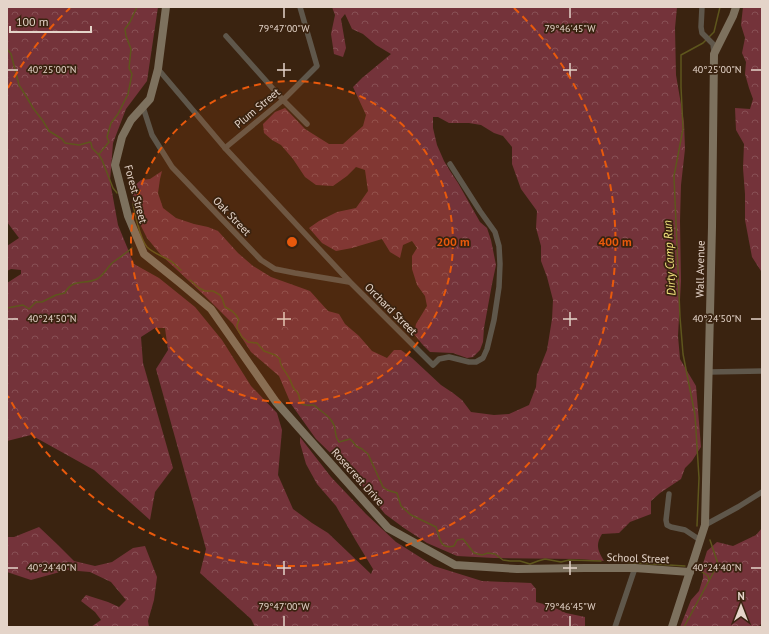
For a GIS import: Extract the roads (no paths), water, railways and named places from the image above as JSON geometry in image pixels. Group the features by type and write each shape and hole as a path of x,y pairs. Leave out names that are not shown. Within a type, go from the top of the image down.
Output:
{"street":[{"name":"Forest Street","path":"166,7 158,69 150,99 131,120 122,137 115,165 128,216 144,254 180,283"},
{"name":"Plum Street","path":"225,148 283,100 317,66 300,7"},
{"path":"702,7 702,32 713,44 714,54"},
{"name":"Wall Avenue","path":"672,627 705,525 714,54 736,7"},
{"path":"226,36 283,100 307,124"},
{"name":"Orchard Street","path":"158,69 225,148 350,282 433,365 439,359 449,357 469,362 476,362 483,358 487,349 494,320 499,287 499,246 495,232 450,164"},
{"name":"Oak Street","path":"144,107 152,135 172,167 261,260 275,269 350,282"},
{"name":"Rosecrest Drive","path":"180,283 211,310 276,402 388,528 455,565 517,568 585,568"},
{"path":"709,372 762,371"},
{"path":"705,525 762,492"},
{"path":"669,494 666,520 667,525 686,530 700,540"},
{"name":"School Street","path":"585,568 635,568 690,572"},
{"path":"615,627 635,568"}],"waterway":[{"path":"99,154 109,142 107,137 111,123 118,114 128,94 132,74 129,68 131,49 125,29 137,7"},
{"name":"Dirty Camp Run","path":"697,526 699,478 695,415 683,354 674,176 683,129 681,55 703,43 714,32 720,7"},
{"path":"7,49 11,54 19,85 49,131 62,139 65,143 79,145 90,142 92,148 102,160 113,188 117,193"},
{"path":"133,204 140,233 147,247 170,261 181,270"},
{"path":"7,308 23,305 29,309 36,302 42,302 56,295 65,293 71,285 97,279 112,263 132,248"},
{"path":"190,280 199,288 205,291 213,291 220,295 225,307 232,311 239,320 237,328 242,337 248,342 257,343 264,351 275,355 280,359 281,366 294,389 297,391 301,403 305,405 314,405 330,418 339,442 350,439 356,446 368,454 383,487 397,493 401,506 411,515 436,527 439,538 445,546 454,546 457,540 463,539 474,553 482,555 488,553 495,554 503,560 520,561 530,564 545,559 561,562 569,560 601,561"},
{"name":"Dirty Camp Run","path":"684,627 718,564 710,540"},
{"path":"621,562 685,566"},
{"path":"696,568 708,576 709,580"}]}
